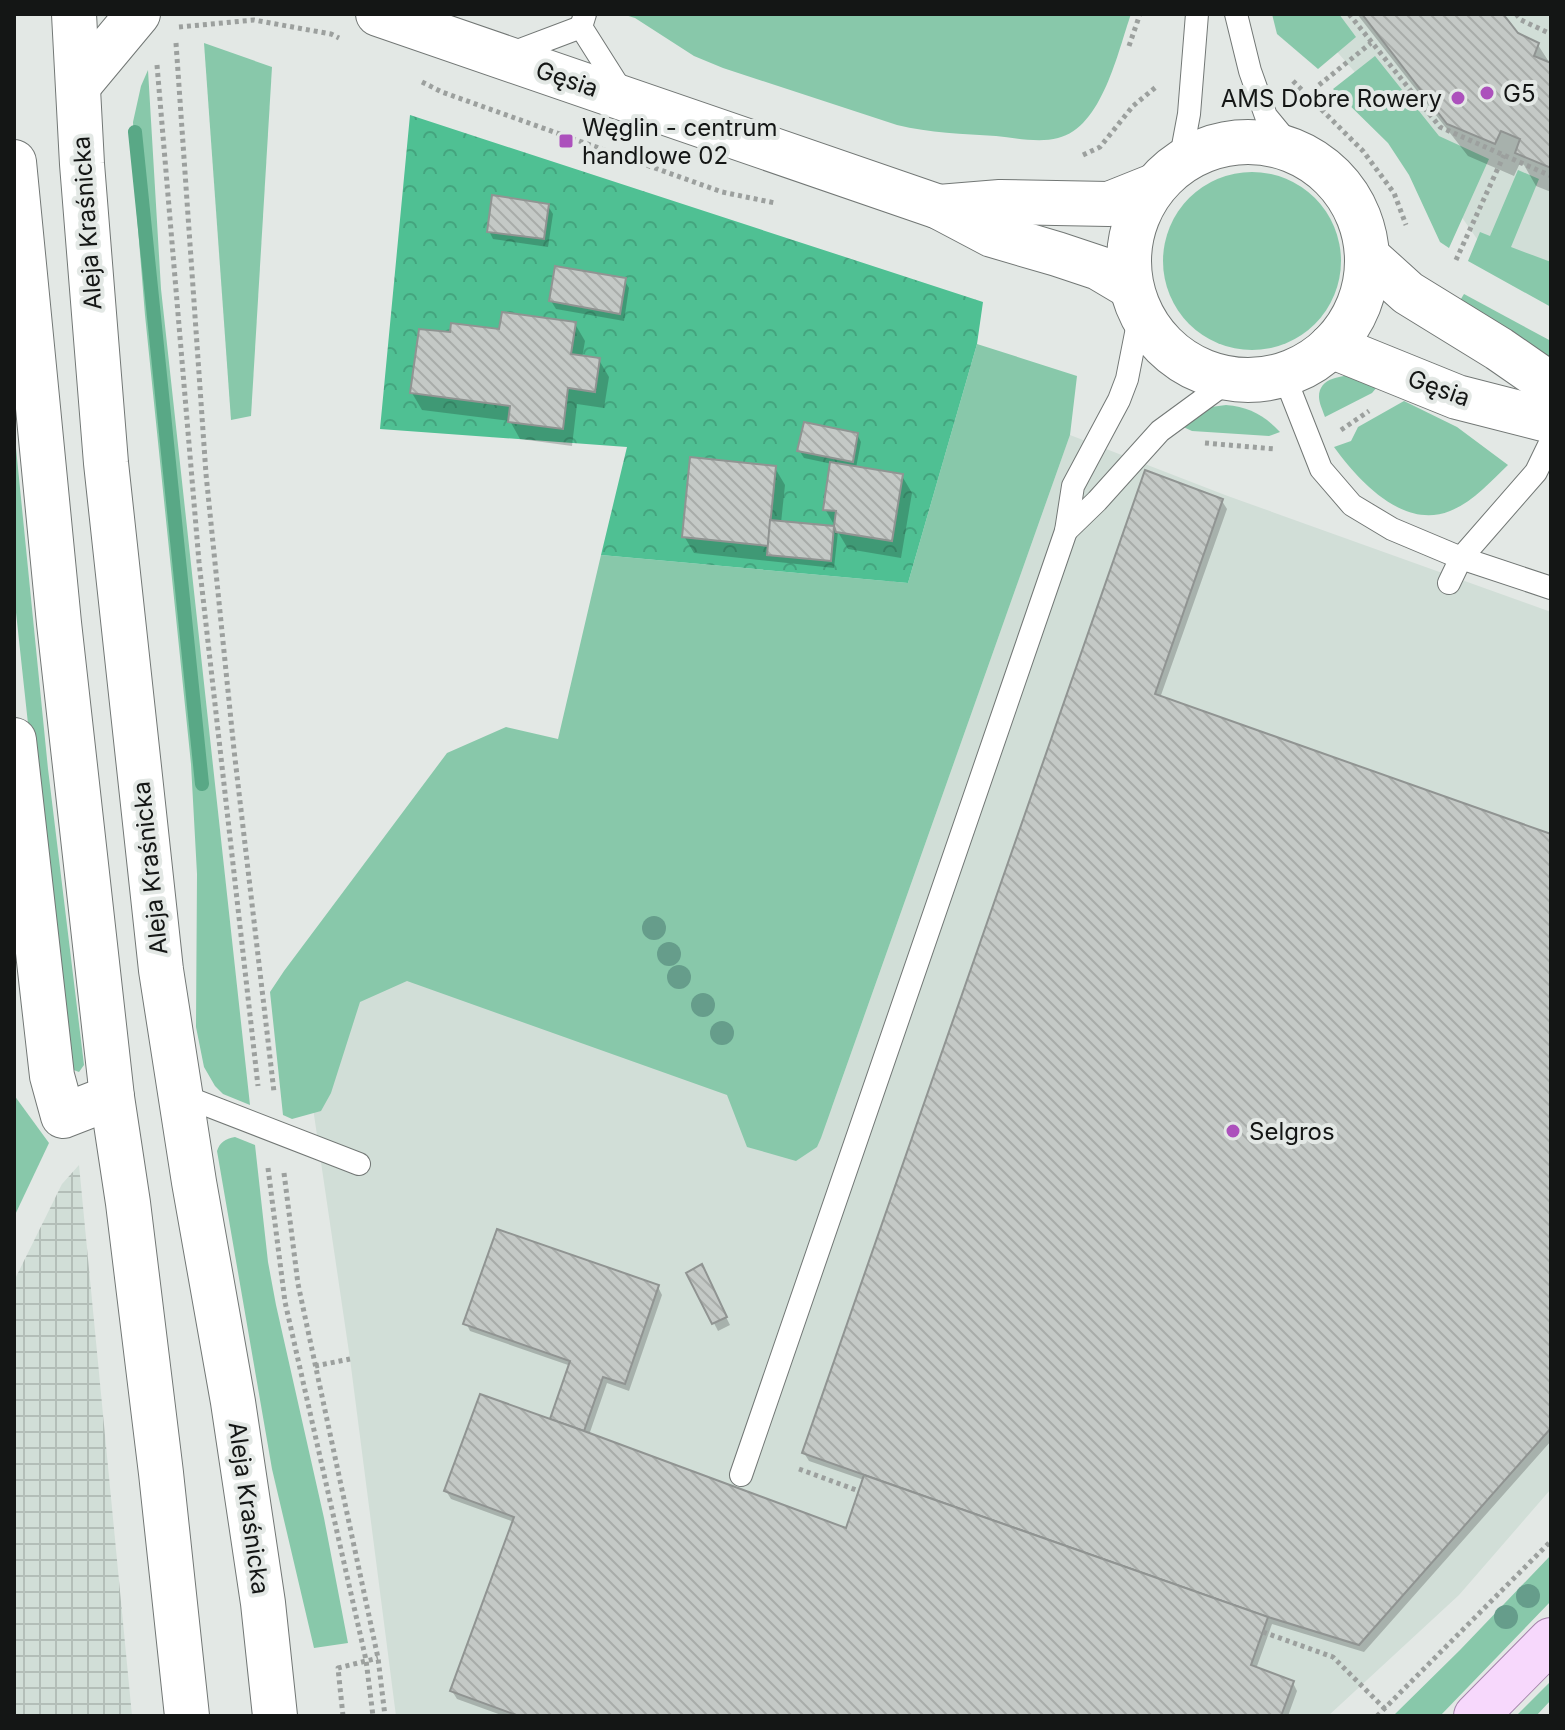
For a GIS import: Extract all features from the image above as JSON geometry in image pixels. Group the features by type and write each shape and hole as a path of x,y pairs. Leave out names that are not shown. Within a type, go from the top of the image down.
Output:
{"main road":[{"name":"Aleja Kraśnicka","path":"74,14 82,164 106,463 161,970 236,1418 263,1603 275,1716"},
{"path":"78,86 138,14"},
{"name":"Gęsia","path":"378,14 939,207 992,235 1099,268 1135,300"},
{"path":"1255,141 1294,150 1323,167 1346,192 1361,222 1367,256 1364,289 1351,320 1331,346 1309,363 1284,375 1258,380 1231,379 1203,372 1178,358 1156,338 1135,300 1128,252 1136,216 1167,174 1216,145 1255,141"},
{"path":"14,162 59,623 112,1097 150,1383 187,1716"},
{"name":"Gęsia","path":"939,207 1000,202 1109,204 1167,174"},
{"path":"1367,256 1408,293 1551,385"},
{"name":"Gęsia","path":"1331,346 1457,397 1551,421"},
{"path":"14,740 23,901 52,1076 63,1116 112,1097"},
{"path":"1476,1716 1551,1640"}],"lane":[{"path":"1167,174 1189,114 1197,14"},
{"path":"1236,14 1250,71 1266,116 1294,150"},
{"path":"502,57 583,21 627,100"},
{"path":"741,1475 1066,531 1073,486 1127,379 1135,300"},
{"path":"1284,375 1321,469 1352,505 1392,529 1461,558 1551,588"},
{"path":"1066,531 1160,431 1231,379"},
{"path":"1449,583 1461,558 1536,472 1551,441"},
{"path":"181,1095 359,1164"}],"path":[{"path":"1129,46 1140,14"},
{"path":"1349,14 1440,127 1551,176"},
{"path":"1516,14 1521,20 1551,34"},
{"path":"176,43 206,474 285,1302 366,1660 373,1716"},
{"path":"1319,85 1371,43"},
{"path":"156,61 199,562 271,1130 298,1284 378,1658 385,1716"},
{"path":"1250,71 1276,65 1363,151 1394,193 1410,237"},
{"path":"1080,156 1100,147 1133,106 1159,84 1193,73"},
{"path":"1456,260 1504,155"},
{"path":"1197,442 1283,449"},
{"path":"315,1366 350,1359"},
{"path":"799,1469 859,1491"},
{"path":"1377,1716 1551,1541"},
{"path":"1263,1632 1333,1657 1385,1709"},
{"path":"343,1716 338,1668 378,1658"}],"shaded area":[{"path":"1304,14 1551,14 1551,281 1482,246 1381,102"},
{"path":"1070,435 1225,495 1551,612 1551,1489 1459,1595 1328,1716 396,1716 350,1359 294,979 455,764 832,1107"},
{"path":"79,1165 132,1716 14,1716 14,1281 62,1184"}],"green space":[{"path":"622,14 1131,14 1106,86 1086,120 1058,138 1035,140 897,125 723,68 694,56 635,18"},
{"path":"1272,14 1339,14 1356,37 1318,69 1277,34"},
{"path":"204,43 272,67 251,416 231,420"},
{"path":"1375,56 1439,136 1489,159 1449,248 1440,242 1409,175 1388,143 1333,89"},
{"path":"148,70 161,289 250,1105 223,1094 215,1086 204,1067 196,1027 197,874 191,764 136,204 133,122"},
{"path":"410,115 983,302 977,344 908,583 601,555 627,447 380,429"},
{"path":"1518,170 1539,179 1511,247 1551,262 1551,307 1468,261 1480,232 1490,236"},
{"path":"1252,172 1286,179 1315,198 1334,227 1341,261 1334,295 1315,324 1286,343 1252,350 1218,343 1189,324 1170,295 1163,261 1170,227 1189,198 1218,179"},
{"path":"1464,294 1551,341 1551,358 1456,307"},
{"path":"977,344 1077,376 1070,435 817,1147 796,1161 747,1147 727,1095 407,981 360,1002 331,1093 321,1111 292,1119 283,1115 270,992 447,753 506,727 558,739 601,555 908,583"},
{"path":"1356,375 1382,381 1372,393 1325,417 1319,397 1323,385 1332,379"},
{"path":"1404,401 1457,427 1508,465 1474,497 1450,511 1433,515 1416,514 1384,499 1356,474 1334,447 1351,441 1358,427"},
{"path":"1226,405 1256,413 1280,432 1269,436 1192,431 1179,425 1211,407"},
{"path":"14,428 48,769 84,1065 79,1072 71,1069 14,594"},
{"path":"14,1095 49,1143 14,1217"},
{"path":"235,1137 255,1145 276,1305 324,1518 348,1643 314,1648 272,1469 217,1151 223,1141"},
{"path":"1551,1555 1551,1601 1440,1716 1393,1716 1460,1650"},
{"path":"1551,1681 1551,1700 1536,1716 1516,1716"}],"building":[{"name":"G5","path":"1362,14 1503,14 1518,33 1539,43 1534,56 1551,63 1551,168 1515,153 1520,139 1501,131 1495,144 1447,124"},
{"path":"492,195 549,204 544,239 487,232"},
{"path":"555,266 626,278 620,314 549,301"},
{"path":"502,312 576,322 571,354 600,358 595,392 568,388 563,429 508,422 510,406 410,393 419,329 450,332 451,323 499,329"},
{"path":"804,422 858,433 853,462 797,451"},
{"path":"690,457 776,466 768,546 682,537"},
{"path":"830,462 903,474 892,541 836,532 836,511 823,510"},
{"name":"Selgros","path":"1145,470 1223,499 1155,694 1551,834 1551,1428 1359,1645 1268,1617 802,1453"},
{"path":"770,520 834,526 831,561 767,555"},
{"path":"497,1229 659,1285 625,1384 603,1377 584,1431 550,1419 570,1361 463,1324"},
{"path":"702,1264 727,1317 712,1324 686,1273"},
{"path":"480,1394 846,1528 864,1475 1268,1617 1251,1665 1294,1681 1281,1716 519,1716 450,1691 514,1517 444,1491"}],"waterway":[{"path":"135,132 202,784"}],"place":[{"name":"G5","path":"1487,93"},
{"name":"AMS Dobre Rowery","path":"1458,98"},
{"name":"Węglin - centrum handlowe 02","path":"566,141"},
{"name":"Selgros","path":"1233,1131"}]}
